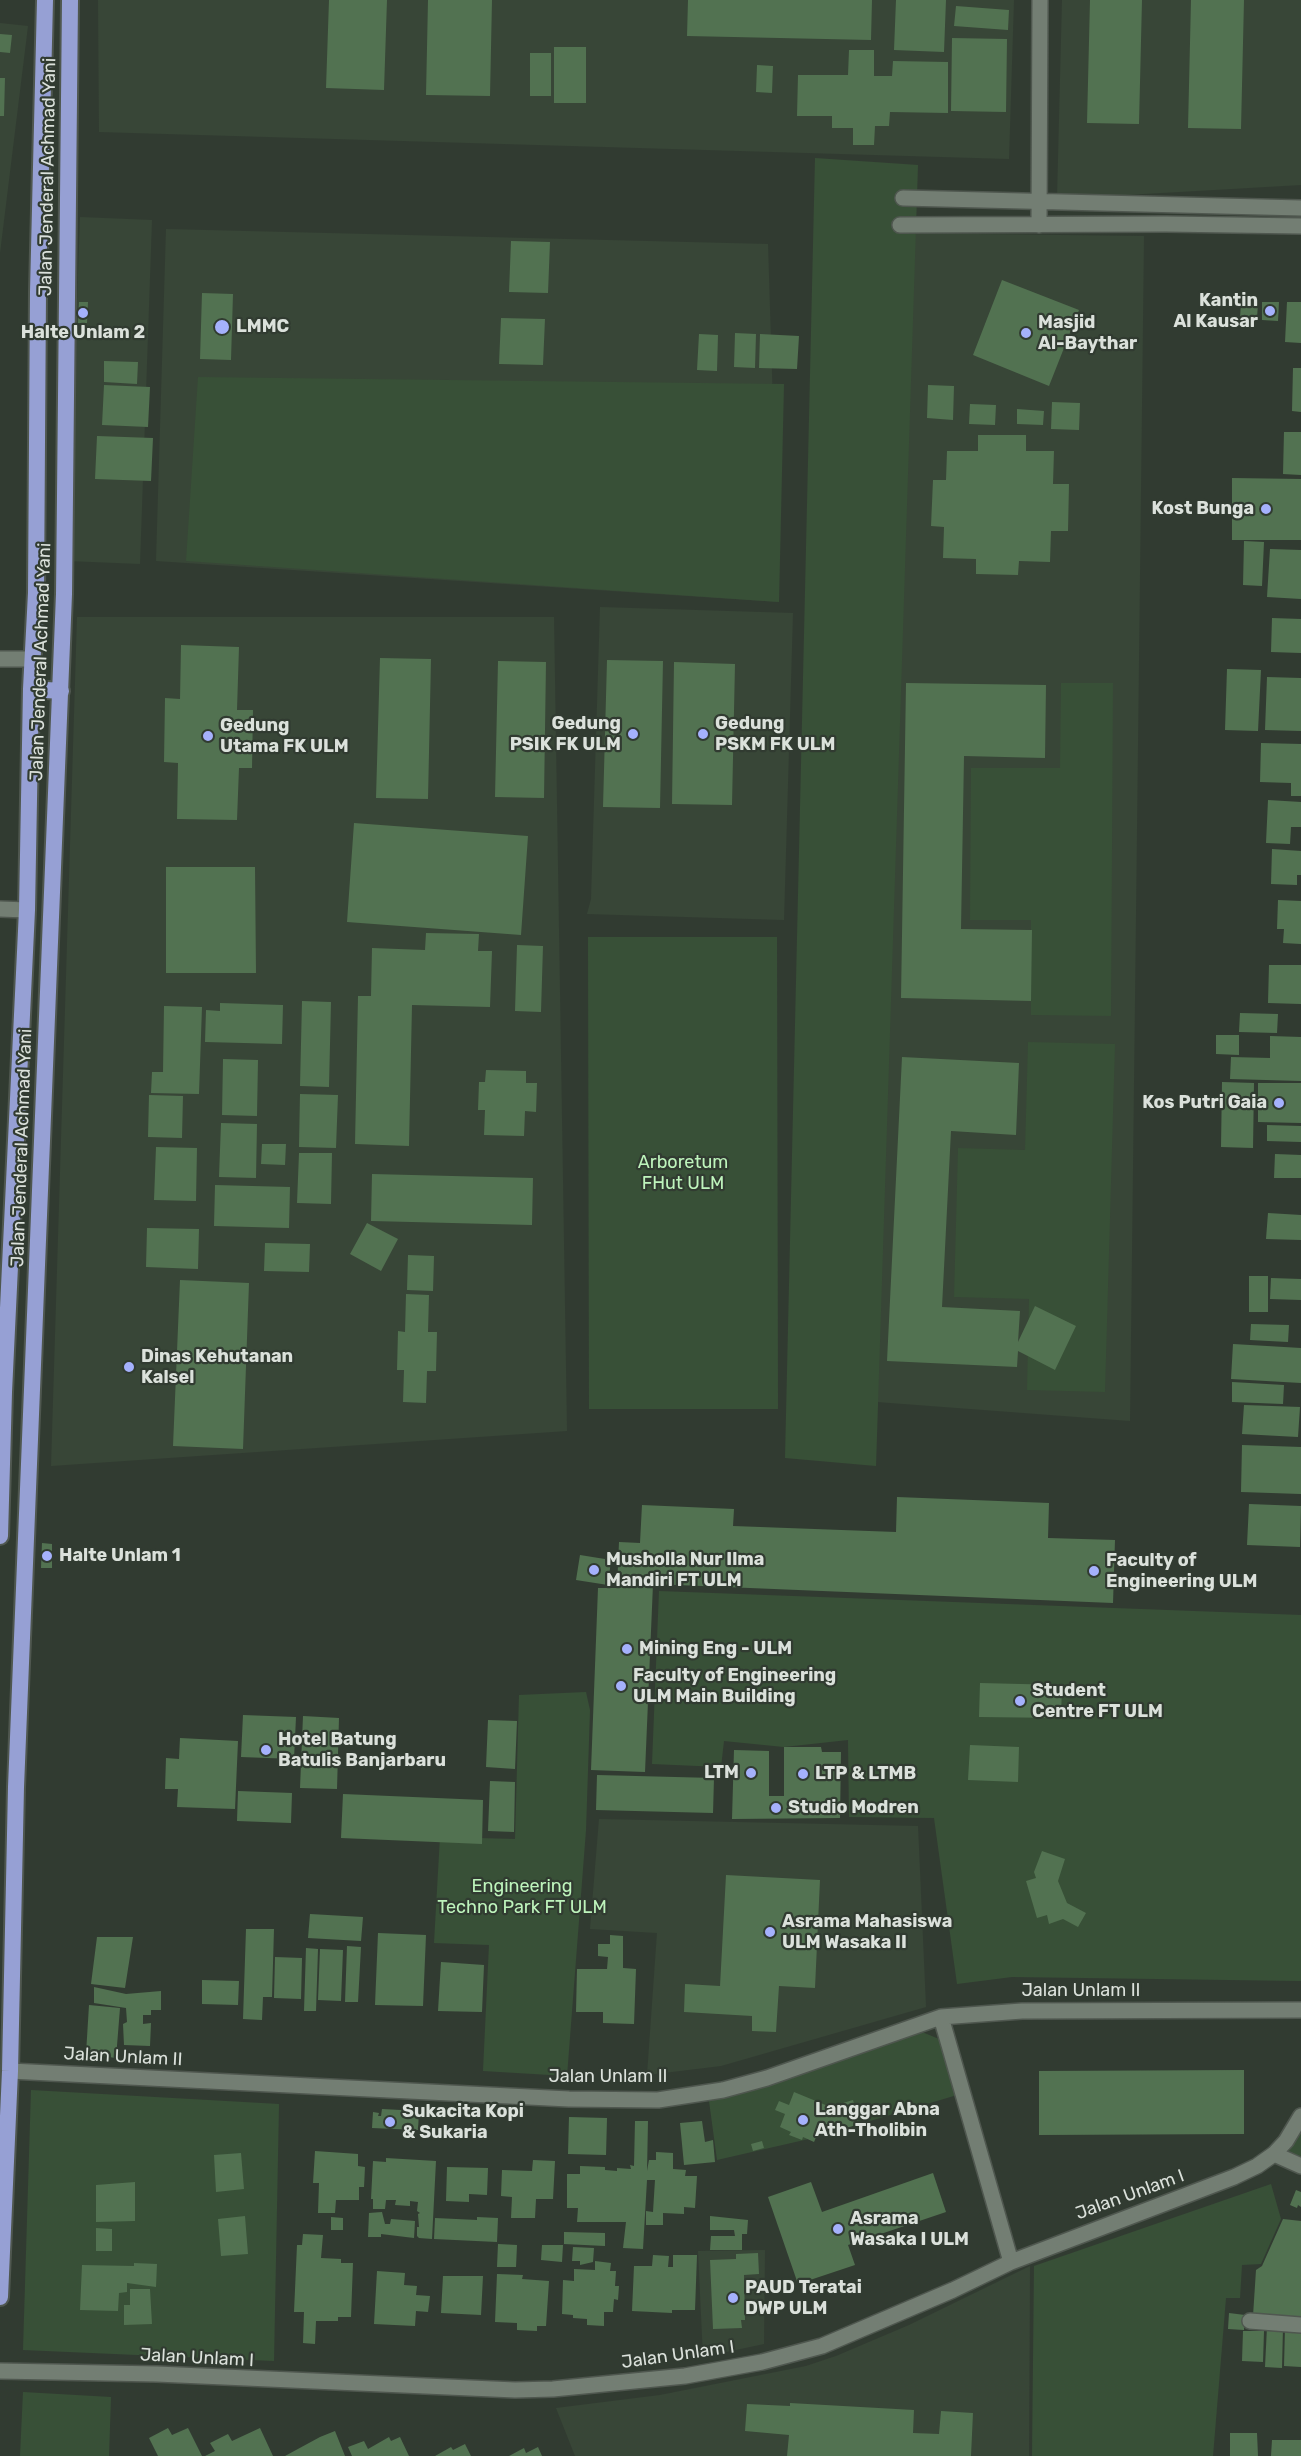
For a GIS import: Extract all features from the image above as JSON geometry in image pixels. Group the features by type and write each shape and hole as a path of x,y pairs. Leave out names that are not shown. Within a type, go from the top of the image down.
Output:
{"highway":[{"name":"Jalan Jenderal Achmad Yani","path":"0,1536 4,1392 27,910 31,689 36,593 38,292 45,0"},
{"name":"Jalan Jenderal Achmad Yani","path":"0,2297 10,2070 16,1787 29,1496 52,846 64,594 70,0"},
{"path":"36,593 64,594"},
{"path":"31,689 61,691"}],"street":[{"path":"1039,225 1040,0"},
{"path":"903,198 1301,208"},
{"path":"900,225 1301,226"},
{"path":"0,658 33,659"},
{"path":"0,909 27,910"},
{"name":"Jalan Unlam II","path":"10,2070 569,2099 658,2100 723,2090 766,2078 941,2016 1022,2011 1301,2010"},
{"path":"941,2016 1011,2262"},
{"name":"Jalan Unlam I","path":"0,2371 157,2374 515,2390 553,2389 664,2378 762,2362 822,2346 953,2290 1011,2262 1234,2177 1257,2166 1274,2154 1286,2141 1301,2116"},
{"path":"1274,2154 1301,2166"},
{"path":"1250,2321 1301,2325"}],"shaded area":[{"path":"98,0 1014,0 1009,159 99,132"},
{"path":"1062,0 1301,0 1301,185 1057,199"},
{"path":"0,23 28,26 0,253"},
{"path":"80,217 152,220 140,564 68,561"},
{"path":"166,229 768,244 779,602 156,561"},
{"path":"894,233 1144,236 1130,1421 877,1402"},
{"path":"600,607 793,613 784,920 587,914 591,899"},
{"path":"77,617 554,617 567,1431 51,1466"},
{"path":"599,1819 918,1826 926,2007 721,2066 647,2075 657,1933 590,1929"},
{"name":"PAUD Teratai DWP ULM","path":"765,2250 764,2344 703,2357 698,2251"},
{"path":"1030,2266 1029,2456 575,2456 556,2408 660,2395 806,2366 836,2356 909,2325"}],"green space":[{"path":"815,158 918,165 876,1466 785,1458"},
{"path":"198,377 784,384 779,602 186,561"},
{"path":"1061,683 1113,683 1111,1016 1031,1015 1031,920 970,920 971,768 1060,768"},
{"name":"Arboretum FHut ULM","path":"588,937 777,937 778,1409 589,1409"},
{"path":"1028,1042 1115,1044 1105,1392 1027,1390 1029,1299 954,1297 958,1148 1025,1150"},
{"path":"659,1591 1301,1615 1301,1981 1012,1977 957,1984 934,1818 849,1817 848,1740 784,1747 724,1741 721,1767 652,1764"},
{"name":"Engineering Techno Park FT ULM","path":"586,1692 590,1710 586,1830 567,2076 483,2071 489,1945 434,1943 440,1837 515,1839 519,1695"},
{"path":"922,2032 939,2039 957,2095 813,2138 717,2160 709,2101 772,2085"},
{"path":"31,2090 279,2104 274,2361 23,2350"},
{"path":"1301,2132 1301,2161 1288,2150"},
{"path":"1271,2184 1281,2219 1261,2264 1242,2265 1240,2298 1226,2298 1213,2456 1032,2456 1034,2266"},
{"path":"23,2392 111,2397 109,2456 20,2456"}],"building":[{"path":"329,0 387,0 384,90 326,88"},
{"path":"428,0 492,0 490,96 426,95"},
{"path":"688,0 872,0 871,40 687,36"},
{"path":"896,0 946,0 944,52 894,50"},
{"path":"1090,0 1142,0 1139,124 1087,123"},
{"path":"1191,0 1244,0 1241,129 1188,128"},
{"path":"956,6 1009,10 1008,30 954,26"},
{"path":"0,34 12,35 10,53 0,52"},
{"path":"952,38 1007,39 1006,112 951,111"},
{"path":"554,47 586,47 586,103 554,103"},
{"path":"849,50 874,50 874,76 892,76 893,61 948,62 948,113 890,112 889,126 875,126 874,145 853,145 853,128 832,128 832,116 797,116 798,75 848,75"},
{"path":"530,53 551,53 551,96 530,96"},
{"path":"757,65 773,66 772,93 756,92"},
{"path":"0,78 5,78 4,116 0,116"},
{"path":"511,241 550,242 548,293 509,292"},
{"name":"Masjid Al-Baythar","path":"1002,280 1079,310 1049,386 973,355"},
{"path":"202,293 233,294 231,360 200,359"},
{"path":"1241,301 1258,302 1257,319 1240,319"},
{"name":"Halte Unlam 2","path":"79,302 88,302 87,323 78,323"},
{"name":"Kantin Al Kausar","path":"1262,302 1279,302 1278,321 1262,320"},
{"path":"1287,302 1301,302 1301,343 1285,342"},
{"path":"501,318 545,319 543,365 499,364"},
{"path":"735,333 756,334 755,368 734,367"},
{"path":"699,334 718,335 717,371 697,370"},
{"path":"760,334 799,336 797,369 759,368"},
{"path":"104,361 138,362 137,384 104,382"},
{"path":"1293,368 1301,368 1301,412 1292,411"},
{"path":"104,385 150,387 148,427 102,425"},
{"path":"928,385 954,386 953,420 927,418"},
{"path":"1052,402 1080,403 1079,430 1051,429"},
{"path":"970,404 996,405 995,425 969,424"},
{"path":"1017,409 1044,411 1043,425 1017,424"},
{"path":"1284,432 1301,432 1301,475 1283,474"},
{"path":"978,435 1026,435 1026,451 1054,451 1053,484 1069,484 1068,531 1051,531 1050,562 1019,561 1018,575 976,574 976,559 943,558 944,527 931,526 933,480 946,480 947,451 978,451"},
{"path":"97,436 153,438 151,481 95,479"},
{"name":"Kost Bunga","path":"1232,478 1301,479 1301,540 1232,540"},
{"path":"1244,541 1264,542 1262,586 1243,585"},
{"path":"1270,549 1301,550 1301,599 1267,597"},
{"path":"1272,618 1301,619 1301,653 1271,652"},
{"name":"Gedung Utama FK ULM","path":"181,645 239,647 237,710 253,710 252,768 239,768 237,820 177,819 178,763 164,762 165,698 180,699"},
{"path":"380,658 431,659 428,799 376,798"},
{"name":"Gedung PSIK FK ULM","path":"607,660 663,661 660,808 603,807"},
{"path":"498,661 546,662 544,798 495,797"},
{"name":"Gedung PSKM FK ULM","path":"674,662 735,664 732,805 672,804"},
{"path":"1227,669 1261,670 1258,731 1225,730"},
{"path":"1267,677 1301,678 1301,731 1265,730"},
{"path":"906,683 1046,685 1045,758 964,756 961,929 1032,930 1031,1001 901,998"},
{"path":"1261,743 1301,744 1301,796 1291,796 1291,783 1260,782"},
{"path":"1268,800 1301,802 1301,827 1291,827 1290,844 1266,843"},
{"path":"354,823 528,836 521,935 347,922"},
{"path":"1272,849 1301,851 1301,875 1297,875 1297,885 1271,884"},
{"path":"166,867 255,867 256,973 166,973"},
{"path":"1278,900 1301,901 1301,944 1283,943 1284,929 1277,929"},
{"path":"426,933 479,934 478,951 492,951 490,1007 412,1005 409,1146 355,1144 358,996 371,996 372,948 425,950"},
{"path":"517,945 543,946 541,1012 515,1011"},
{"path":"1269,965 1301,965 1301,1004 1268,1003"},
{"path":"302,1001 331,1002 329,1087 300,1086"},
{"path":"220,1003 283,1005 282,1044 205,1042 206,1010 220,1011"},
{"path":"164,1006 202,1007 199,1094 151,1093 152,1072 163,1072"},
{"path":"1240,1013 1278,1014 1277,1033 1239,1032"},
{"path":"1216,1035 1239,1035 1239,1055 1216,1054"},
{"path":"1270,1036 1301,1037 1301,1081 1230,1079 1231,1057 1270,1058"},
{"path":"902,1057 1019,1063 1016,1135 951,1131 942,1307 1020,1311 1018,1342 1035,1306 1076,1326 1055,1370 1018,1351 1017,1367 887,1361"},
{"path":"223,1059 258,1060 257,1116 222,1115"},
{"path":"486,1070 526,1071 526,1083 537,1083 536,1112 525,1111 524,1136 484,1135 485,1110 478,1110 479,1082 485,1082"},
{"path":"1222,1082 1254,1083 1253,1148 1221,1147"},
{"name":"Kos Putri Gaia","path":"1258,1083 1301,1083 1301,1123 1258,1122"},
{"path":"300,1094 338,1095 336,1148 299,1147"},
{"path":"149,1095 183,1096 182,1138 148,1137"},
{"path":"221,1123 257,1124 256,1178 219,1177"},
{"path":"1267,1125 1301,1126 1301,1142 1267,1141"},
{"path":"262,1144 286,1144 285,1165 261,1164"},
{"path":"156,1147 197,1148 196,1201 154,1200"},
{"path":"299,1153 332,1153 331,1204 297,1203"},
{"path":"1275,1154 1301,1155 1301,1178 1274,1178"},
{"path":"372,1174 533,1178 532,1225 371,1221"},
{"path":"215,1185 290,1187 289,1228 214,1226"},
{"path":"1268,1213 1301,1215 1301,1240 1266,1239"},
{"path":"367,1223 398,1239 381,1271 350,1254"},
{"path":"147,1228 199,1229 198,1269 146,1267"},
{"path":"265,1243 310,1244 309,1272 264,1271"},
{"path":"408,1255 434,1256 433,1291 407,1290"},
{"path":"1249,1276 1268,1276 1268,1312 1249,1312"},
{"path":"1271,1278 1301,1279 1301,1300 1270,1299"},
{"path":"180,1280 249,1283 243,1449 173,1446"},
{"path":"406,1294 429,1295 428,1332 437,1332 436,1371 427,1371 426,1403 403,1402 404,1370 397,1370 398,1331 405,1332"},
{"path":"1251,1324 1289,1325 1288,1342 1250,1340"},
{"path":"1233,1344 1301,1348 1301,1383 1231,1379"},
{"path":"1232,1382 1284,1385 1283,1404 1232,1402"},
{"path":"1244,1405 1300,1407 1298,1437 1242,1434"},
{"path":"1242,1445 1301,1447 1301,1494 1241,1492"},
{"name":"Faculty of Engineering ULM Main Building","path":"897,1497 1049,1503 1048,1538 1115,1540 1113,1603 653,1584 645,1772 591,1770 598,1588 617,1588 619,1542 640,1543 642,1505 734,1509 733,1526 896,1532"},
{"path":"1249,1504 1301,1506 1300,1547 1247,1545"},
{"name":"Halte Unlam 1","path":"42,1543 52,1544 52,1568 41,1568"},
{"name":"Musholla Nur Ilma Mandiri FT ULM","path":"580,1555 611,1560 608,1585 576,1580"},
{"name":"Student Centre FT ULM","path":"980,1683 1062,1685 1061,1718 979,1717"},
{"path":"243,1715 296,1717 294,1759 241,1757"},
{"path":"303,1716 339,1718 337,1789 300,1788"},
{"path":"488,1720 517,1721 515,1769 486,1767"},
{"path":"180,1738 238,1741 235,1809 177,1807 178,1789 165,1789 166,1758 179,1759"},
{"path":"970,1745 1019,1747 1018,1782 968,1780"},
{"path":"784,1747 821,1747 822,1752 841,1752 840,1818 732,1819 734,1750 769,1751 769,1796 784,1796"},
{"path":"597,1775 714,1778 713,1813 596,1810"},
{"path":"490,1781 515,1782 514,1832 488,1831"},
{"path":"238,1791 292,1793 291,1823 237,1821"},
{"path":"343,1794 483,1800 482,1844 341,1838"},
{"path":"1042,1851 1065,1859 1058,1881 1067,1903 1086,1913 1078,1927 1063,1919 1049,1924 1047,1915 1037,1918 1026,1881 1036,1878 1034,1872"},
{"name":"Asrama Mahasiswa ULM Wasaka II","path":"726,1875 820,1880 815,1988 779,1986 776,2032 752,2031 752,2016 684,2012 685,1984 720,1986"},
{"path":"310,1914 363,1917 361,1941 308,1938"},
{"path":"246,1929 274,1929 272,1997 263,1997 262,2020 243,2019"},
{"path":"378,1933 426,1935 423,2006 375,2005"},
{"path":"610,1935 623,1936 623,1968 636,1969 634,2024 603,2023 603,2012 576,2012 577,1969 607,1969 608,1957 598,1956 598,1944 610,1944"},
{"path":"97,1937 133,1937 125,1988 91,1984"},
{"path":"347,1946 361,1947 358,2002 345,2002"},
{"path":"306,1948 318,1949 316,2011 304,2011"},
{"path":"320,1949 343,1950 341,2001 318,2000"},
{"path":"275,1957 302,1958 301,1999 274,1998"},
{"path":"441,1962 484,1965 482,2012 438,2011"},
{"path":"202,1980 239,1981 238,2005 202,2004"},
{"path":"94,1987 126,1994 161,1991 161,2010 151,2010 151,2015 143,2015 143,2024 151,2023 150,2046 124,2045 123,2024 127,2022 126,2008 94,2003"},
{"path":"89,2005 120,2008 116,2058 86,2054"},
{"path":"1244,2070 1244,2134 1039,2135 1039,2071"},
{"name":"Langgar Abna Ath-Tholibin","path":"794,2092 828,2106 825,2114 838,2110 836,2105 853,2100 859,2124 843,2129 841,2121 821,2126 814,2142 803,2137 802,2140 789,2135 791,2132 780,2127 785,2114 775,2110 779,2101 789,2105"},
{"path":"382,2109 419,2111 418,2130 372,2128 373,2112 381,2116"},
{"path":"569,2117 607,2118 606,2155 568,2154"},
{"path":"635,2121 648,2121 647,2171 649,2160 656,2160 656,2152 673,2153 673,2169 686,2170 685,2176 697,2176 695,2208 684,2207 684,2214 663,2213 663,2225 646,2225 646,2211 653,2212 655,2180 647,2180 643,2249 623,2248 626,2222 577,2222 578,2208 567,2208 567,2174 580,2174 580,2166 605,2167 605,2170 617,2171 617,2168 631,2169 630,2165 634,2166"},
{"path":"702,2121 705,2142 713,2140 715,2162 684,2165 680,2123"},
{"path":"762,2141 764,2148 753,2151 751,2144"},
{"path":"315,2151 358,2154 358,2166 365,2167 364,2187 359,2187 359,2200 336,2200 335,2213 318,2213 319,2183 313,2183"},
{"path":"241,2153 244,2189 216,2192 214,2155"},
{"path":"386,2158 436,2161 432,2239 417,2236 418,2214 420,2213 417,2211 418,2202 410,2201 410,2206 395,2205 396,2200 386,2200 385,2209 373,2209 373,2199 371,2199 373,2161 386,2162"},
{"path":"533,2160 555,2161 553,2199 536,2199 535,2218 511,2218 512,2197 501,2196 502,2170 532,2171"},
{"path":"447,2167 488,2168 487,2195 469,2194 469,2202 446,2201"},
{"name":"Asrama Wasaka I ULM","path":"933,2173 946,2212 848,2245 855,2265 798,2284 768,2197 811,2182 822,2212"},
{"path":"135,2182 135,2221 96,2222 96,2185"},
{"path":"1296,2190 1301,2192 1301,2207 1298,2205 1297,2208 1290,2205"},
{"path":"382,2212 385,2224 390,2224 391,2219 415,2221 414,2238 381,2234 381,2237 368,2237 369,2213"},
{"path":"245,2216 248,2254 221,2256 218,2219"},
{"path":"710,2216 748,2220 747,2234 742,2234 742,2250 710,2250 711,2236 735,2236 734,2230 710,2230"},
{"path":"331,2217 343,2218 343,2230 331,2230"},
{"path":"477,2217 498,2218 497,2242 434,2239 435,2218 477,2220"},
{"path":"1283,2219 1301,2221 1301,2320 1253,2316 1256,2270 1262,2266"},
{"path":"96,2228 112,2229 112,2251 96,2251"},
{"path":"564,2232 605,2233 605,2246 564,2244"},
{"path":"303,2234 323,2235 321,2258 341,2259 341,2263 353,2263 351,2317 338,2317 338,2321 316,2321 315,2344 303,2343 304,2312 294,2312 297,2245 302,2245"},
{"path":"498,2244 517,2245 516,2267 497,2267"},
{"path":"542,2245 563,2245 562,2262 541,2260"},
{"path":"573,2247 594,2248 593,2262 580,2265 580,2261 572,2261"},
{"path":"758,2253 759,2274 744,2275 745,2320 741,2320 742,2328 713,2329 710,2260 736,2259 736,2254"},
{"path":"653,2255 669,2256 668,2267 673,2267 673,2255 697,2255 695,2310 672,2310 672,2313 632,2311 634,2266 652,2266"},
{"path":"595,2261 611,2263 610,2271 616,2271 615,2286 619,2286 618,2300 614,2299 613,2312 604,2312 604,2326 587,2325 587,2319 562,2314 563,2280 574,2281 574,2269 595,2270"},
{"path":"134,2263 157,2264 156,2287 127,2283 127,2292 119,2293 118,2311 80,2310 82,2265 134,2266"},
{"path":"377,2271 405,2273 404,2285 417,2286 416,2295 430,2296 428,2312 416,2311 415,2326 374,2324"},
{"path":"497,2274 523,2275 522,2279 549,2281 546,2326 537,2326 537,2331 517,2330 517,2323 495,2322"},
{"path":"443,2276 483,2276 481,2315 441,2313"},
{"path":"130,2289 150,2289 152,2324 124,2325 124,2305 130,2305"},
{"path":"1229,2313 1245,2315 1244,2330 1228,2329"},
{"path":"1267,2327 1283,2327 1282,2368 1265,2367"},
{"path":"1285,2328 1301,2328 1301,2367 1284,2366"},
{"path":"1243,2331 1264,2331 1263,2362 1242,2361"},
{"path":"790,2403 914,2410 913,2433 939,2434 941,2411 973,2413 971,2456 787,2456 789,2435 745,2431 747,2404 790,2406"},
{"path":"168,2428 172,2435 188,2428 202,2456 158,2456 149,2438"},
{"path":"260,2428 273,2456 205,2456 215,2451 210,2443 228,2434 232,2441"},
{"path":"335,2431 345,2456 285,2456 320,2437"},
{"path":"1230,2433 1257,2433 1258,2456 1230,2456"},
{"path":"389,2437 391,2441 400,2437 409,2456 352,2456 348,2447 364,2441 368,2449"},
{"path":"1272,2440 1301,2440 1301,2456 1271,2456"},
{"path":"465,2444 471,2456 435,2456 451,2447 453,2450"},
{"path":"538,2447 542,2456 509,2456 524,2448 526,2453"}],"place":[{"name":"Kantin Al Kausar","path":"1270,311"},
{"name":"Halte Unlam 2","path":"83,313"},
{"name":"LMMC","path":"222,327"},
{"name":"Masjid Al-Baythar","path":"1026,333"},
{"name":"Kost Bunga","path":"1266,509"},
{"name":"Gedung PSIK FK ULM","path":"633,734"},
{"name":"Gedung PSKM FK ULM","path":"703,734"},
{"name":"Gedung Utama FK ULM","path":"208,736"},
{"name":"Kos Putri Gaia","path":"1279,1103"},
{"name":"Dinas Kehutanan Kalsel","path":"129,1367"},
{"name":"Halte Unlam 1","path":"47,1556"},
{"name":"Musholla Nur Ilma Mandiri FT ULM","path":"594,1570"},
{"name":"Faculty of Engineering ULM","path":"1094,1571"},
{"name":"Mining Eng - ULM","path":"627,1649"},
{"name":"Faculty of Engineering ULM Main Building","path":"621,1686"},
{"name":"Student Centre FT ULM","path":"1020,1701"},
{"name":"Hotel Batung Batulis Banjarbaru","path":"266,1750"},
{"name":"LTM","path":"751,1773"},
{"name":"LTP & LTMB","path":"803,1774"},
{"name":"Studio Modren","path":"776,1808"},
{"name":"Asrama Mahasiswa ULM Wasaka II","path":"770,1932"},
{"name":"Langgar Abna Ath-Tholibin","path":"803,2120"},
{"name":"Sukacita Kopi & Sukaria","path":"390,2122"},
{"name":"Asrama Wasaka I ULM","path":"838,2229"},
{"name":"PAUD Teratai DWP ULM","path":"733,2298"}]}
